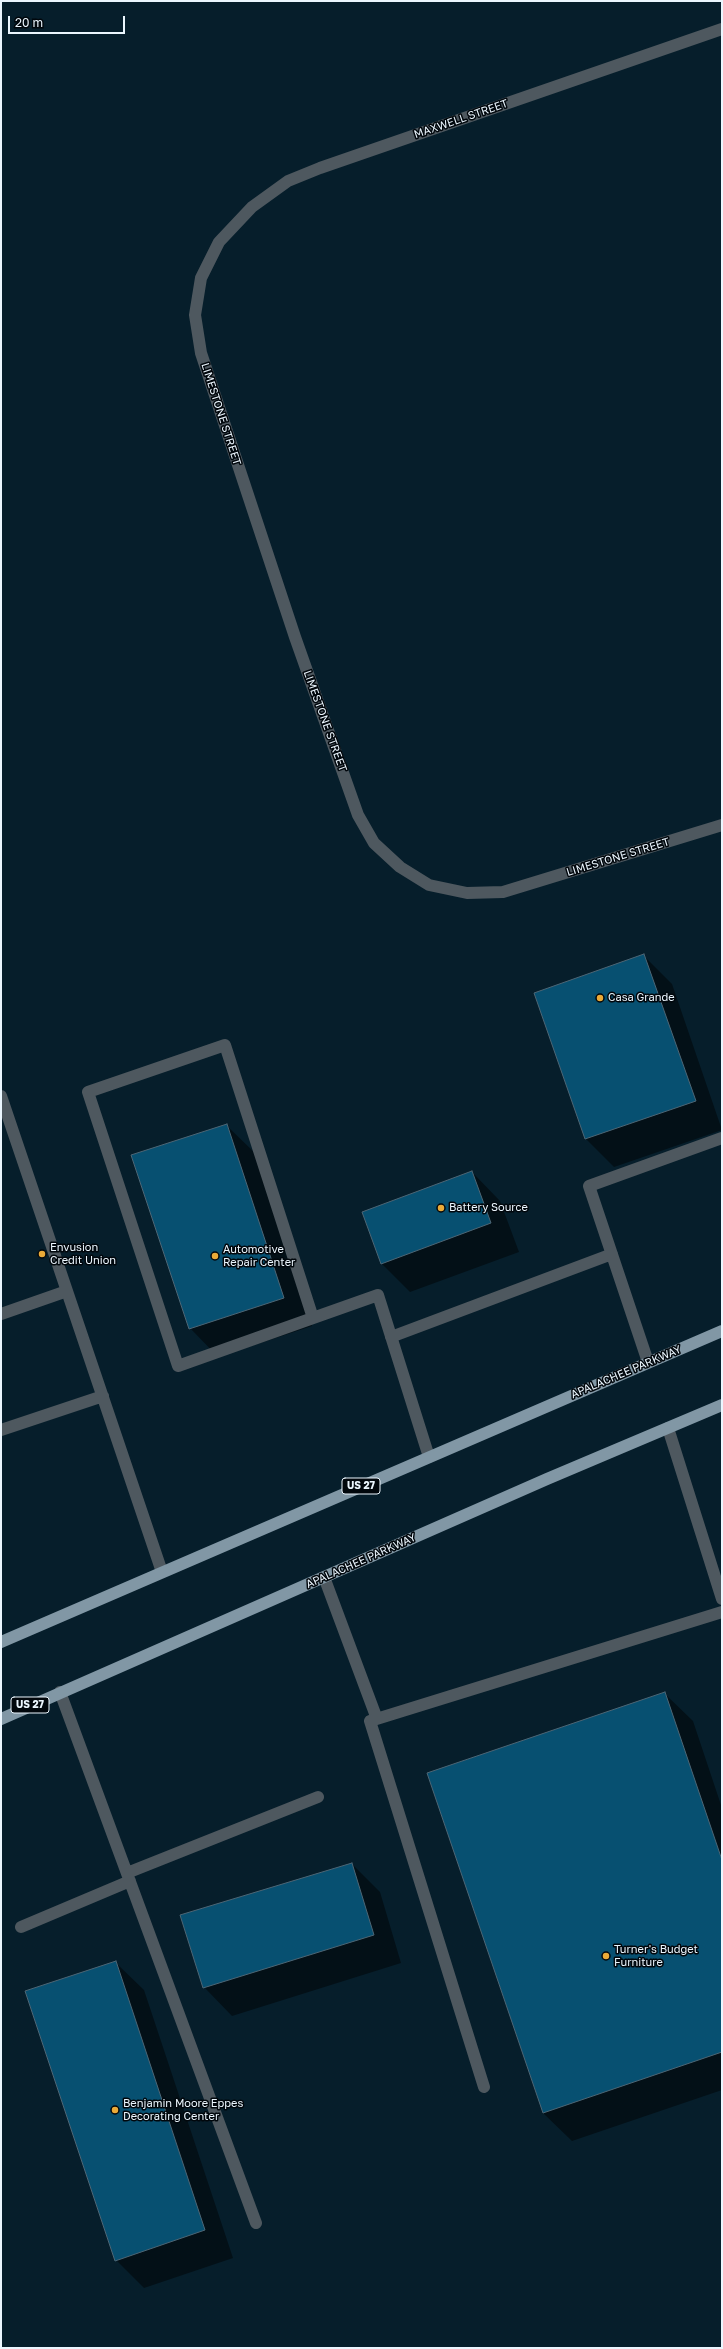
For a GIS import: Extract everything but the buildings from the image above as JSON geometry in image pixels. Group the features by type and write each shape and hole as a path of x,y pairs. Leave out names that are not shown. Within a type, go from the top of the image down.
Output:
{"main road":[{"name":"APALACHEE PARKWAY","path":"1,1642 722,1331"},
{"name":"APALACHEE PARKWAY","path":"1,1719 324,1577 722,1405"}],"street":[{"name":"MAXWELL STREET","path":"219,242 252,207 288,181 320,168 722,30"},
{"name":"LIMESTONE STREET","path":"219,242 201,278 195,315 201,353 295,637 352,800 358,815 374,842 400,867 429,885 467,893 503,892 722,825"},
{"path":"313,1318 225,1045 88,1092 178,1366 378,1295 429,1457"},
{"path":"1,1096 162,1572"},
{"path":"648,1362 589,1186 722,1138"},
{"path":"391,1337 612,1254"},
{"path":"1,1314 67,1291"},
{"path":"1,1430 103,1396"},
{"path":"668,1428 722,1599"},
{"path":"324,1577 377,1719"},
{"path":"484,2087 370,1722 722,1612"},
{"path":"60,1692 256,2223"},
{"path":"21,1927 129,1877 318,1797"}],"place":[{"name":"Casa Grande","path":"600,998"},
{"name":"Battery Source","path":"441,1208"},
{"name":"Envusion Credit Union","path":"42,1254"},
{"name":"Automotive Repair Center","path":"215,1256"},
{"name":"Turner's Budget Furniture","path":"606,1956"},
{"name":"Benjamin Moore Eppes Decorating Center","path":"115,2110"}]}
